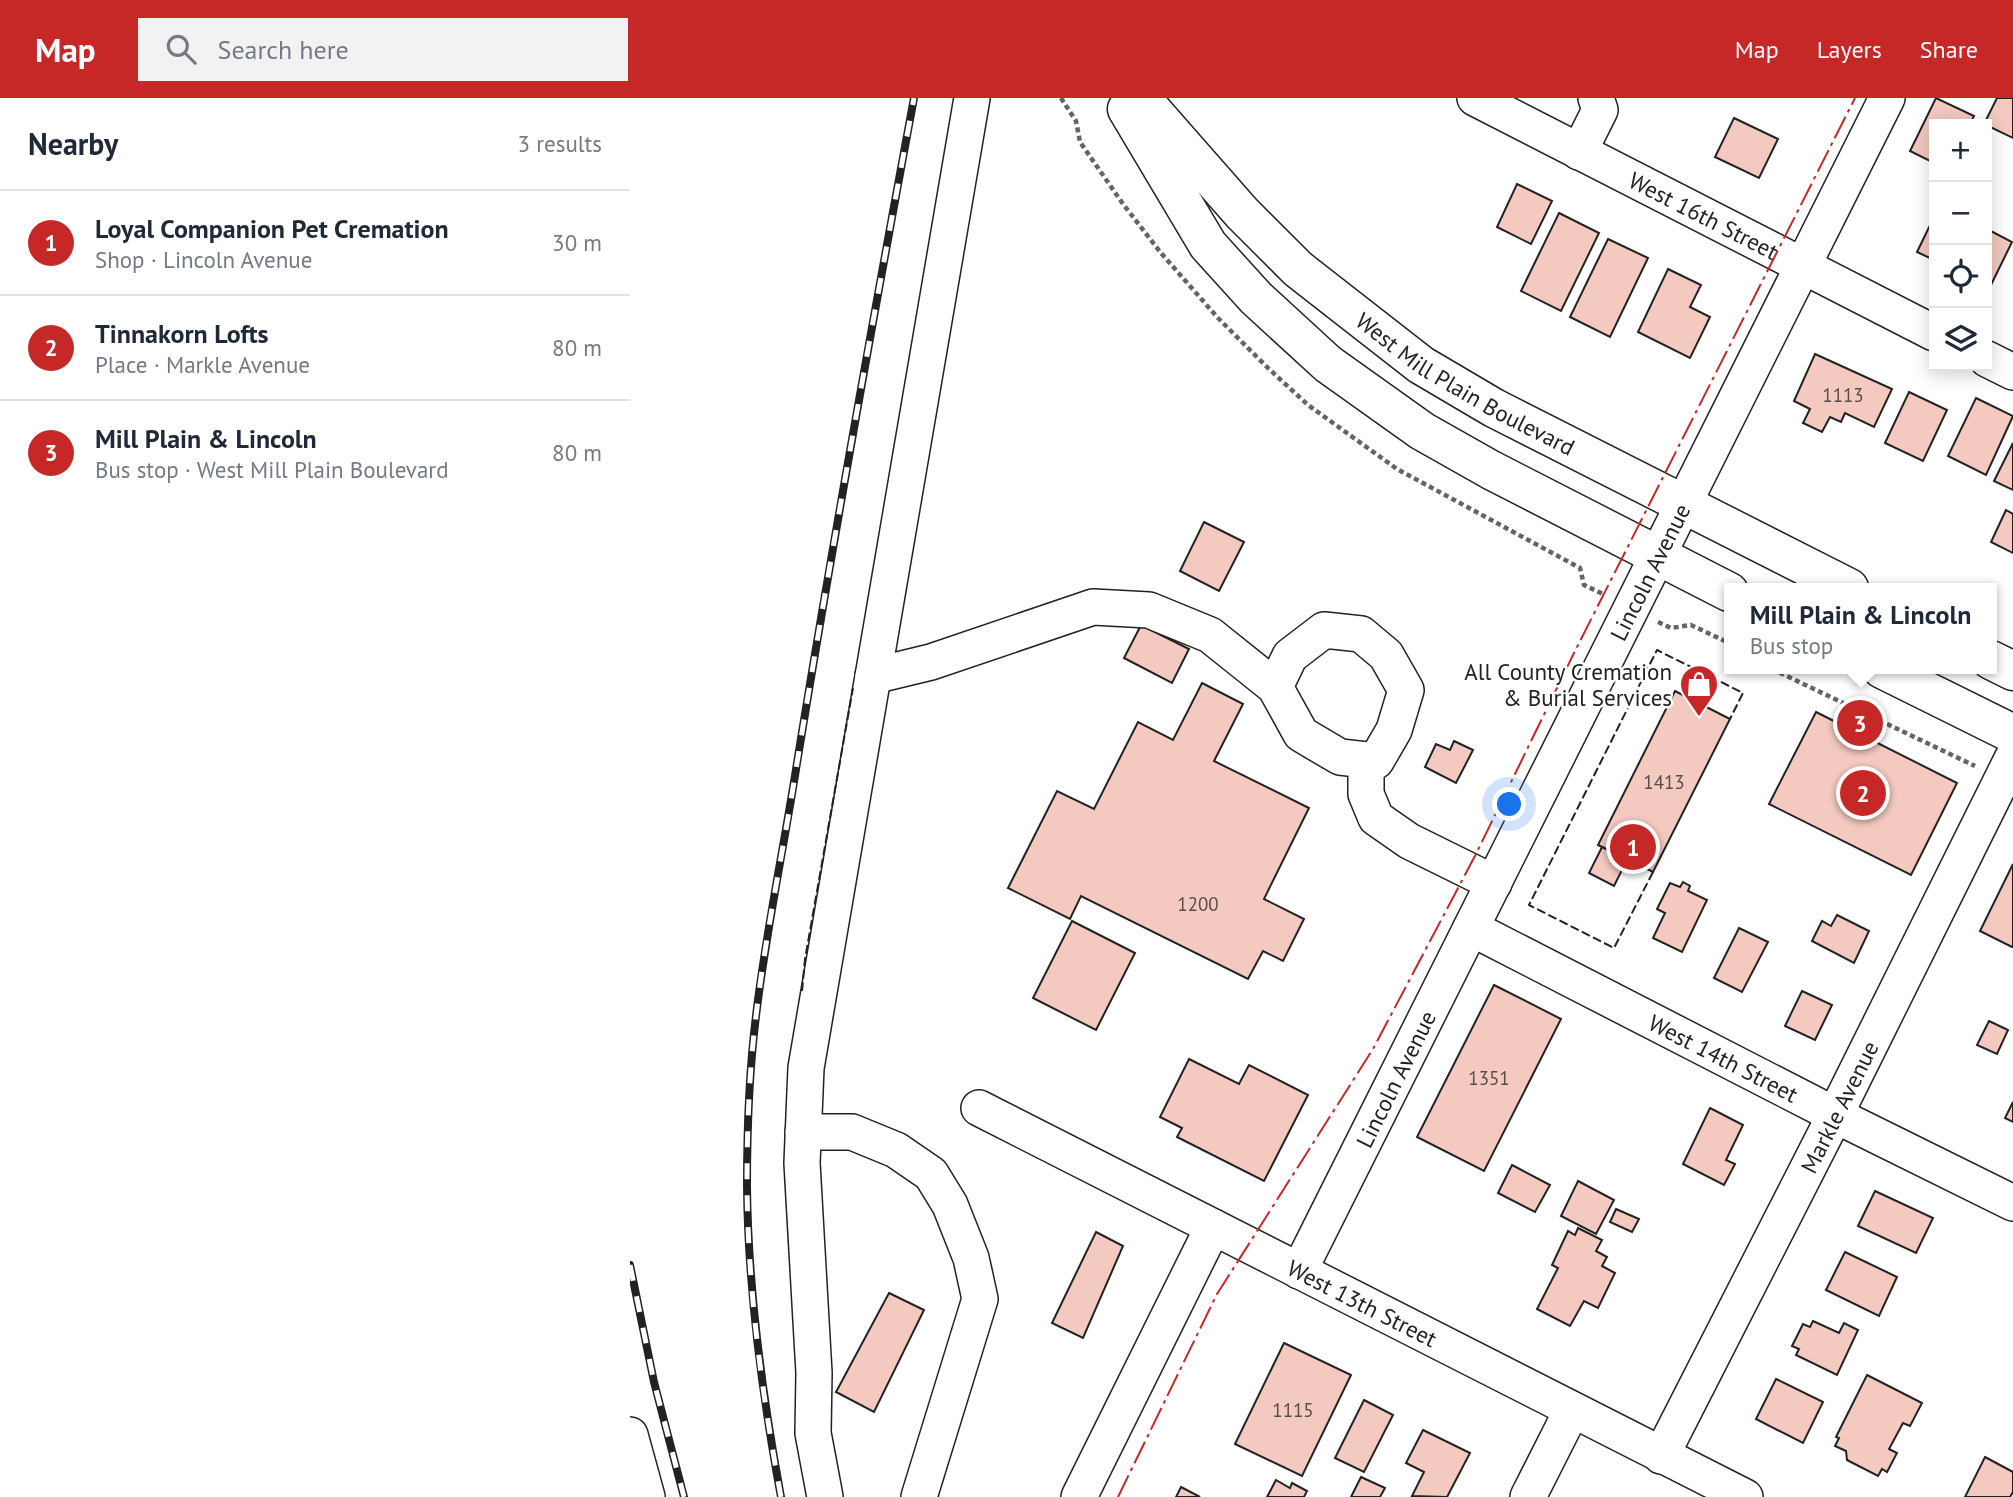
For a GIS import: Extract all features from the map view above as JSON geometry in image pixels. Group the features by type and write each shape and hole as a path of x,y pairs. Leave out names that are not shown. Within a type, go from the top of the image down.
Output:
{"main road":[{"path":"1121,98 1208,244 1256,298 1328,365 1422,432 1724,589"},
{"name":"West Mill Plain Boulevard","path":"1141,98 1241,213 1297,269 1421,365 1494,408 1839,583"},
{"path":"1997,663 2013,671"},
{"path":"1892,674 2013,734"}],"street":[{"path":"825,1497 813,1433 814,1373 802,1163 806,1068 972,98"},
{"name":"West 16th Street","path":"1475,98 1802,268 1929,331"},
{"path":"1579,152 1600,110 1596,98"},
{"name":"Lincoln Avenue","path":"1299,1271 1887,98"},
{"path":"1992,362 2013,372"},
{"path":"873,676 931,662 1093,607 1149,610 1210,635 1275,688 1301,734 1340,757 1376,761 1394,730 1406,690 1386,655 1361,634 1325,630 1290,656 1275,688"},
{"name":"Markle Avenue","path":"1661,1456 2013,757"},
{"path":"1366,760 1366,794 1376,818 1409,841 1494,883"},
{"name":"West 14th Street","path":"1471,928 2013,1203"},
{"name":"West 13th Street","path":"979,1108 1745,1497"},
{"path":"803,1132 852,1132 896,1150 931,1174 950,1205 971,1258 980,1299 919,1497"},
{"path":"1079,1497 1213,1227"},
{"path":"1528,1497 1572,1410"},
{"path":"630,1435 647,1497"}],"path":[{"path":"1061,98 1076,121"},
{"path":"1671,628 1691,625 1724,641"},
{"path":"1782,674 1973,765"}],"building":[{"path":"1936,98 1974,116 1972,119 1929,119 1929,160 1910,151"},
{"path":"1997,98 2013,98 2013,138 1992,128 1992,119 1986,119"},
{"path":"1734,118 1778,139 1759,178 1715,157"},
{"path":"1517,184 1552,201 1531,244 1497,227"},
{"path":"1559,213 1599,233 1561,311 1521,291"},
{"path":"1929,227 1929,258 1917,252"},
{"path":"1992,232 2012,242 1992,283"},
{"path":"1608,239 1648,258 1610,337 1570,317"},
{"path":"1668,269 1701,285 1690,307 1710,317 1690,358 1638,332"},
{"path":"1815,354 1892,389 1874,427 1845,413 1841,422 1830,417 1822,432 1803,423 1810,409 1794,401"},
{"path":"1909,392 1947,410 1923,461 1885,443"},
{"path":"1976,398 2013,416 1986,475 1948,456"},
{"path":"2013,443 2013,490 1994,481"},
{"path":"2006,510 2013,514 2013,553 1991,542"},
{"path":"1204,522 1244,542 1219,591 1180,571"},
{"path":"1141,625 1189,649 1172,683 1124,658"},
{"path":"1202,683 1243,704 1214,761 1309,808 1264,899 1304,919 1283,961 1263,951 1248,979 1081,896 1070,919 1008,888 1057,791 1094,809 1138,722 1173,740"},
{"path":"1675,691 1730,719 1653,872 1598,845"},
{"path":"1816,712 1957,783 1911,875 1769,804"},
{"path":"1454,741 1473,750 1456,783 1425,767 1436,744 1450,750"},
{"path":"1602,847 1627,860 1614,886 1589,873"},
{"path":"2013,864 2013,947 2012,947 1980,931"},
{"path":"1683,882 1690,886 1688,891 1707,900 1682,952 1653,938 1665,913 1657,909 1670,883 1680,887"},
{"path":"1837,915 1869,931 1854,963 1812,941 1822,921 1831,926"},
{"path":"1072,921 1135,953 1096,1030 1033,998"},
{"path":"1739,928 1768,942 1742,992 1714,978"},
{"path":"1494,985 1561,1019 1484,1171 1417,1137"},
{"path":"1802,991 1832,1005 1815,1040 1785,1026"},
{"path":"1989,1021 2008,1030 1997,1054 1977,1045"},
{"path":"1189,1059 1239,1084 1249,1065 1308,1095 1264,1181 1177,1137 1182,1128 1160,1117"},
{"path":"2013,1102 2013,1122 2005,1118"},
{"path":"1710,1108 1743,1125 1726,1160 1735,1164 1724,1185 1683,1164"},
{"path":"1512,1165 1550,1185 1535,1212 1498,1193"},
{"path":"1578,1181 1614,1200 1596,1234 1561,1216"},
{"path":"1875,1191 1933,1218 1916,1253 1858,1226"},
{"path":"1616,1209 1639,1219 1632,1232 1610,1222"},
{"path":"1578,1228 1602,1240 1596,1251 1607,1257 1602,1266 1615,1273 1598,1308 1584,1301 1570,1326 1537,1309 1558,1268 1552,1265 1568,1231 1575,1235"},
{"path":"1096,1232 1123,1246 1083,1338 1052,1323"},
{"path":"1845,1252 1897,1277 1879,1316 1826,1290"},
{"path":"889,1293 924,1310 874,1412 836,1392"},
{"path":"1813,1321 1839,1333 1844,1323 1858,1330 1837,1375 1796,1355 1799,1349 1792,1346 1803,1324 1810,1327"},
{"path":"1284,1343 1351,1375 1302,1476 1235,1444"},
{"path":"1867,1375 1922,1403 1910,1426 1903,1423 1889,1449 1897,1453 1887,1472 1882,1469 1878,1476 1847,1460 1846,1451 1835,1446 1839,1438 1836,1437"},
{"path":"1776,1379 1823,1402 1803,1443 1756,1419"},
{"path":"1364,1400 1393,1415 1364,1472 1335,1458"},
{"path":"1423,1430 1470,1453 1447,1497 1412,1496 1424,1472 1406,1463"},
{"path":"1985,1457 2013,1472 2013,1492 2010,1497 1965,1497"},
{"path":"1361,1477 1385,1488 1380,1497 1351,1497"},
{"path":"1276,1480 1290,1488 1292,1483 1307,1491 1304,1497 1267,1497"},
{"path":"1181,1487 1200,1497 1176,1497"}],"railway":[{"path":"781,1497 762,1381 750,1264 747,1144 754,1037 765,952 825,597 914,98"},
{"path":"630,1265 654,1382 684,1497"}],"fence":[{"path":"1653,872 1614,948 1529,905 1657,650 1743,693 1730,719"},
{"path":"802,991 805,959 853,688"}],"power":[{"path":"1118,1497 1217,1294 1373,1049 1476,854 1574,653 1855,98"}],"place":[{"name":"All County Cremation & Burial Services","path":"1699,718"},
{"name":"Mill Plain & Lincoln","path":"1860,723"},
{"name":"Tinnakorn Lofts","path":"1863,793"},
{"name":"Loyal Companion Pet Cremation","path":"1633,847"}]}
